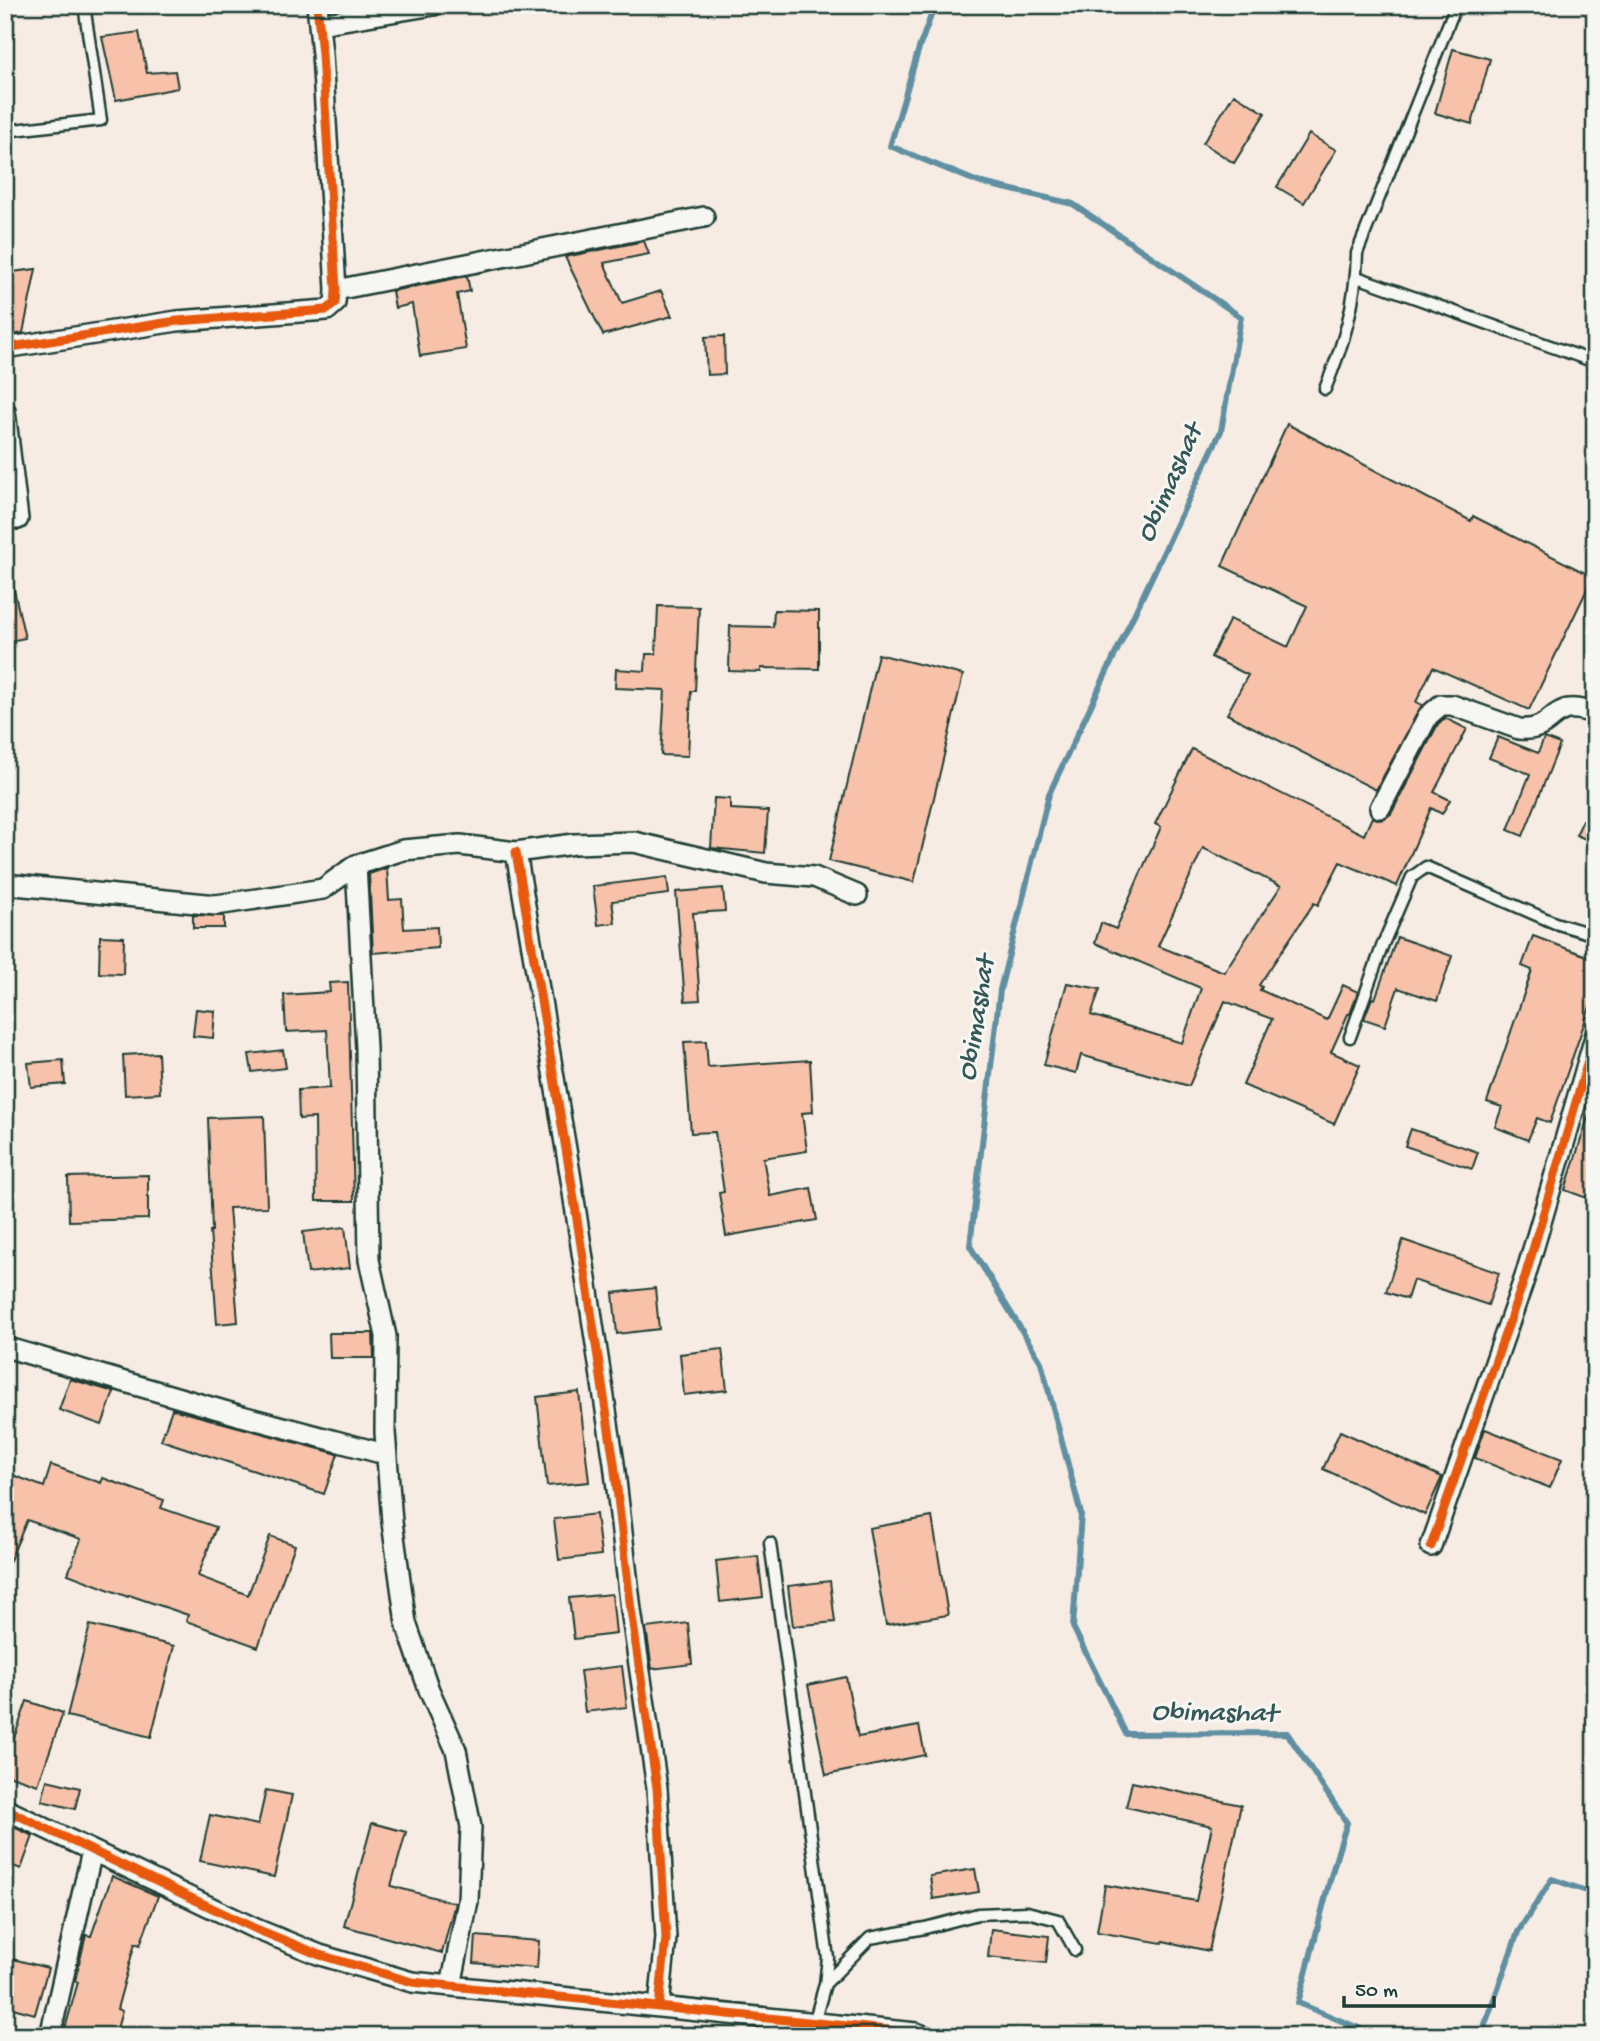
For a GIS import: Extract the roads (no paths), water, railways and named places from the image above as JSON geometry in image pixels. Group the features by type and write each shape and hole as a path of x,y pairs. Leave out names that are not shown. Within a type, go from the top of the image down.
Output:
{"street":[{"path":"5,348 177,321 327,310 335,303 336,290 318,15 434,5"},
{"path":"336,290 704,217"},
{"path":"5,411 18,519"},
{"path":"1380,808 1428,716 1441,705 1452,705 1519,729 1530,730 1539,728 1561,710 1571,707 1595,714"},
{"path":"5,884 216,905 323,889 356,865 404,850 460,845 516,852 574,844 634,842 766,873 814,877 857,895"},
{"path":"516,852 570,1173 614,1463 631,1610 657,1788 666,1938 659,2007"},
{"path":"356,865 366,1048 369,1260 386,1336 385,1432 392,1522 406,1623 429,1690 456,1750 471,1827 468,1901 451,1986"},
{"path":"1431,1546 1586,1106 1595,1037"},
{"path":"5,1347 376,1452"},
{"path":"5,1809 256,1929 320,1955 412,1982 924,2036"},
{"path":"50,2036 92,1851"}],"lane":[{"path":"5,131 101,120 84,5"},
{"path":"1325,389 1344,342 1357,277 1357,253 1456,5"},
{"path":"1357,277 1592,362"},
{"path":"1350,1037 1383,944 1412,877 1426,867 1544,919 1595,935"},
{"path":"770,1543 828,1958 825,1984 814,2023"},
{"path":"825,1984 870,1938 925,1928 978,1914 1027,1912 1058,1920 1075,1950"}],"waterway":[{"name":"Obimashat","path":"935,5 919,48 890,146 978,182 1073,204 1241,317 1221,431 1049,794 1000,990 970,1246 1041,1362 1081,1514 1073,1627 1126,1734 1287,1733 1347,1823 1298,2003 1378,2036"},
{"name":"Obimashat","path":"1418,2036 1483,2030 1518,1932 1552,1879 1595,1894"}]}
